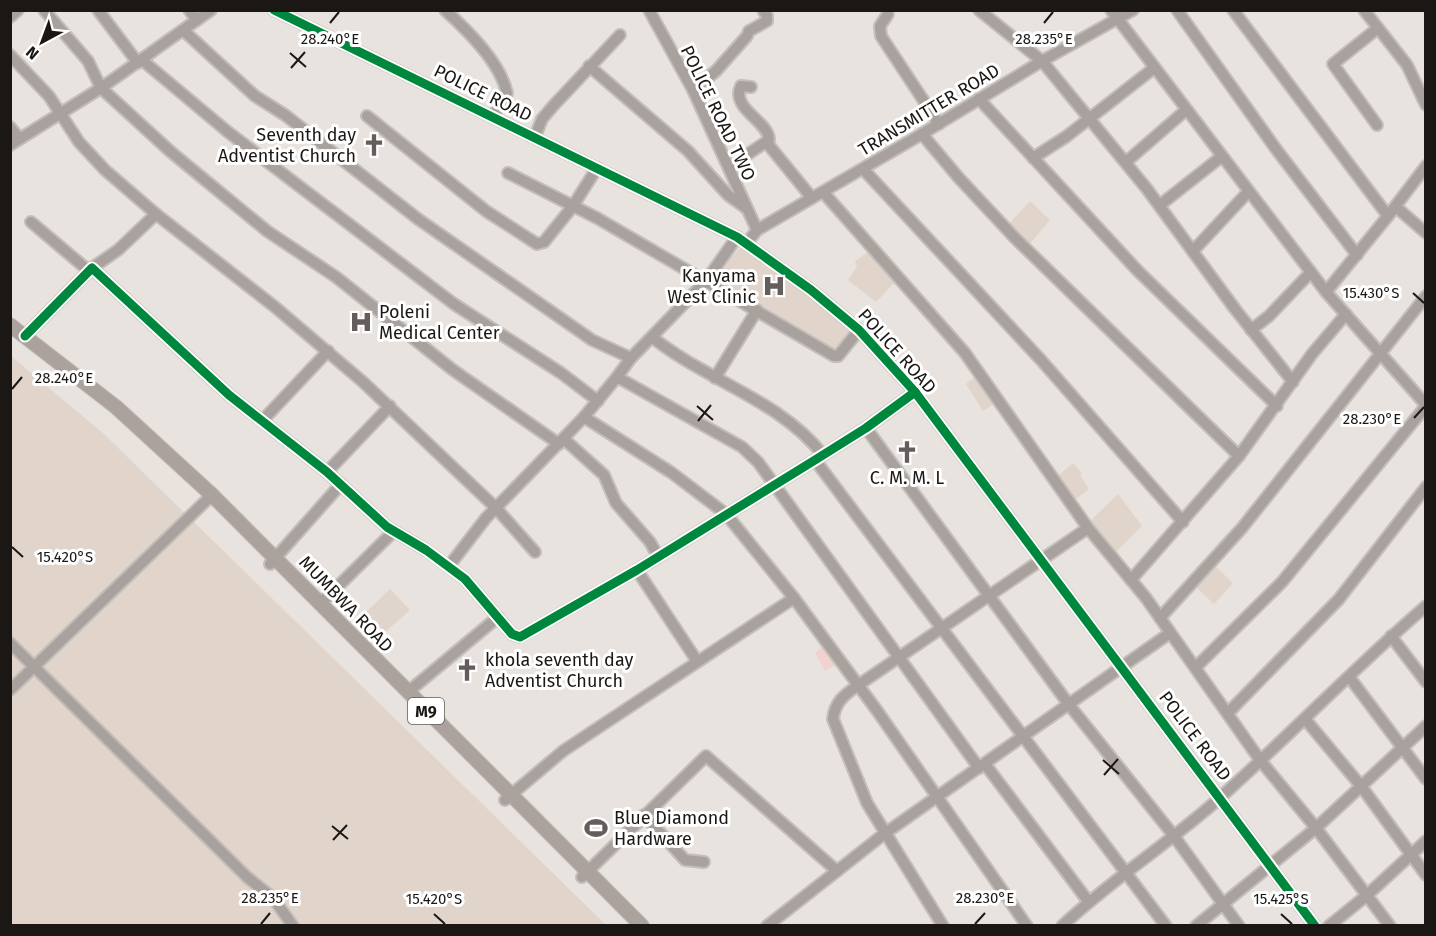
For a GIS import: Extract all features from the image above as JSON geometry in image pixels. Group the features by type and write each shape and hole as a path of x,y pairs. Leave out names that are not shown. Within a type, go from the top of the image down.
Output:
{"main road":[{"name":"MUMBWA ROAD","path":"10,325 123,413 584,874 642,926"},
{"name":"MUMBWA ROAD","path":"10,334 108,411 210,498"},
{"name":"MUMBWA ROAD","path":"273,561 320,603 508,798"},
{"name":"MUMBWA ROAD","path":"584,874 630,926"}],"street":[{"path":"10,17 18,10"},
{"path":"44,10 88,62 101,88 171,152 267,231 336,277 453,370 562,442 604,475 616,503 650,542 658,556"},
{"path":"98,10 140,62 228,132 454,304 561,373 598,401"},
{"path":"189,10 197,20"},
{"path":"10,127 15,141 140,62 211,10"},
{"name":"POLICE ROAD","path":"274,10 742,240 859,330 915,392 1221,797 1314,926"},
{"path":"445,10 492,63 506,88 507,93 493,117"},
{"name":"POLICE ROAD TWO","path":"649,10 693,90 730,166 757,230"},
{"path":"693,90 716,71 749,31 767,21 763,10"},
{"path":"979,10 1042,61 1160,205 1251,330 1293,382"},
{"name":"TRANSMITTER ROAD","path":"449,566 476,530 562,442 631,358 706,281 742,240 939,124 1114,15 1133,10"},
{"path":"1177,10 1276,148 1357,255"},
{"path":"1233,10 1388,216"},
{"path":"1364,10 1407,65 1425,105"},
{"path":"888,14 880,26 880,36 939,124"},
{"path":"1114,15 1326,292 1381,352 1425,405 1282,582 1196,667"},
{"path":"1377,125 1333,64 1378,28"},
{"path":"184,31 255,96 285,115 411,214 592,340 631,358"},
{"path":"535,137 542,119 620,35"},
{"path":"10,55 60,112 87,151 156,214 328,351 390,406 496,508 535,552"},
{"path":"589,66 688,151 728,195 746,208"},
{"path":"1033,158 1089,120 1115,96 1154,68"},
{"path":"751,87 741,86 739,93 744,106 768,134 767,142 812,198"},
{"path":"979,99 1152,286 1277,406"},
{"path":"1125,162 1186,110"},
{"path":"367,116 478,205 537,244 544,242 573,206 597,168"},
{"path":"922,134 958,177 1015,238 1239,456"},
{"path":"730,166 767,142"},
{"path":"1160,205 1221,157"},
{"path":"1326,292 1396,207 1425,166"},
{"path":"863,169 1041,360 1183,522"},
{"path":"508,173 573,206 836,357 859,330"},
{"path":"823,192 964,353 1088,528 1131,580 1196,667 1260,760 1316,828 1390,926"},
{"path":"1193,251 1248,192"},
{"path":"1396,207 1425,233"},
{"path":"25,336 90,270 118,250 156,214"},
{"path":"31,222 90,270 262,421 327,472 393,531 449,566 465,579 512,634 524,636 637,570 866,428 915,392"},
{"path":"1251,330 1269,316 1311,272"},
{"path":"1160,618 1242,528 1381,352 1422,310 1425,296"},
{"path":"715,378 757,310"},
{"path":"1131,580 1239,456 1346,314"},
{"path":"652,337 672,352 800,430 942,630 1166,926"},
{"path":"262,421 328,351"},
{"path":"617,377 742,447 758,462 898,659 1088,901"},
{"path":"327,472 390,406"},
{"path":"584,417 672,473 726,514 794,598 938,797 1027,926"},
{"path":"866,428 1070,706 1174,836 1239,926"},
{"path":"273,561 341,484"},
{"path":"1228,713 1339,599 1425,487"},
{"path":"10,690 210,498"},
{"path":"943,926 884,834 857,783 846,748 833,719 838,702 857,686 1088,528"},
{"path":"320,603 393,531"},
{"path":"637,570 697,661"},
{"path":"508,798 563,751 794,598"},
{"path":"1062,926 1088,901 1127,874 1221,797 1425,606"},
{"path":"408,692 498,617"},
{"path":"772,924 884,834 1070,706 1170,633"},
{"path":"1391,636 1425,682"},
{"path":"10,643 233,864 273,898 292,926"},
{"path":"1350,678 1425,779"},
{"path":"1305,719 1361,786 1425,875"},
{"path":"1196,926 1316,828 1425,726"},
{"path":"584,874 706,756 837,871"},
{"path":"644,815 685,860 704,862"},
{"path":"1329,926 1366,896 1425,841"}],"shaded area":[{"path":"1030,201 1050,220 1028,246 1007,226"},
{"path":"742,246 761,257 854,334 838,354 716,282 723,265"},
{"path":"872,250 897,280 876,302 848,280 857,267 855,261"},
{"path":"10,355 104,434 606,925 11,925"},
{"path":"978,374 996,403 983,411 966,384"},
{"path":"1073,463 1082,473 1080,475 1089,489 1072,502 1054,479"},
{"path":"1118,494 1142,526 1114,554 1089,522"},
{"path":"1213,564 1233,583 1214,604 1194,585"},
{"path":"390,589 410,610 385,632 366,612"},
{"path":"822,647 836,665 825,671 815,653"}],"cycle path":[{"path":"274,10 737,237 811,290 859,330 915,392 1315,926"},
{"path":"25,336 92,268 229,395 327,472 387,527 426,550 465,579 512,634 520,637 637,570 815,460 866,428 915,392"}],"place":[{"name":"Seventh day Adventist Church","path":"374,145"},
{"name":"Kanyama West Clinic","path":"774,286"},
{"name":"Poleni Medical Center","path":"361,322"},
{"name":"C. M. M. L","path":"907,452"},
{"name":"khola seventh day Adventist Church","path":"467,670"},
{"name":"Blue Diamond Hardware","path":"596,828"}]}
